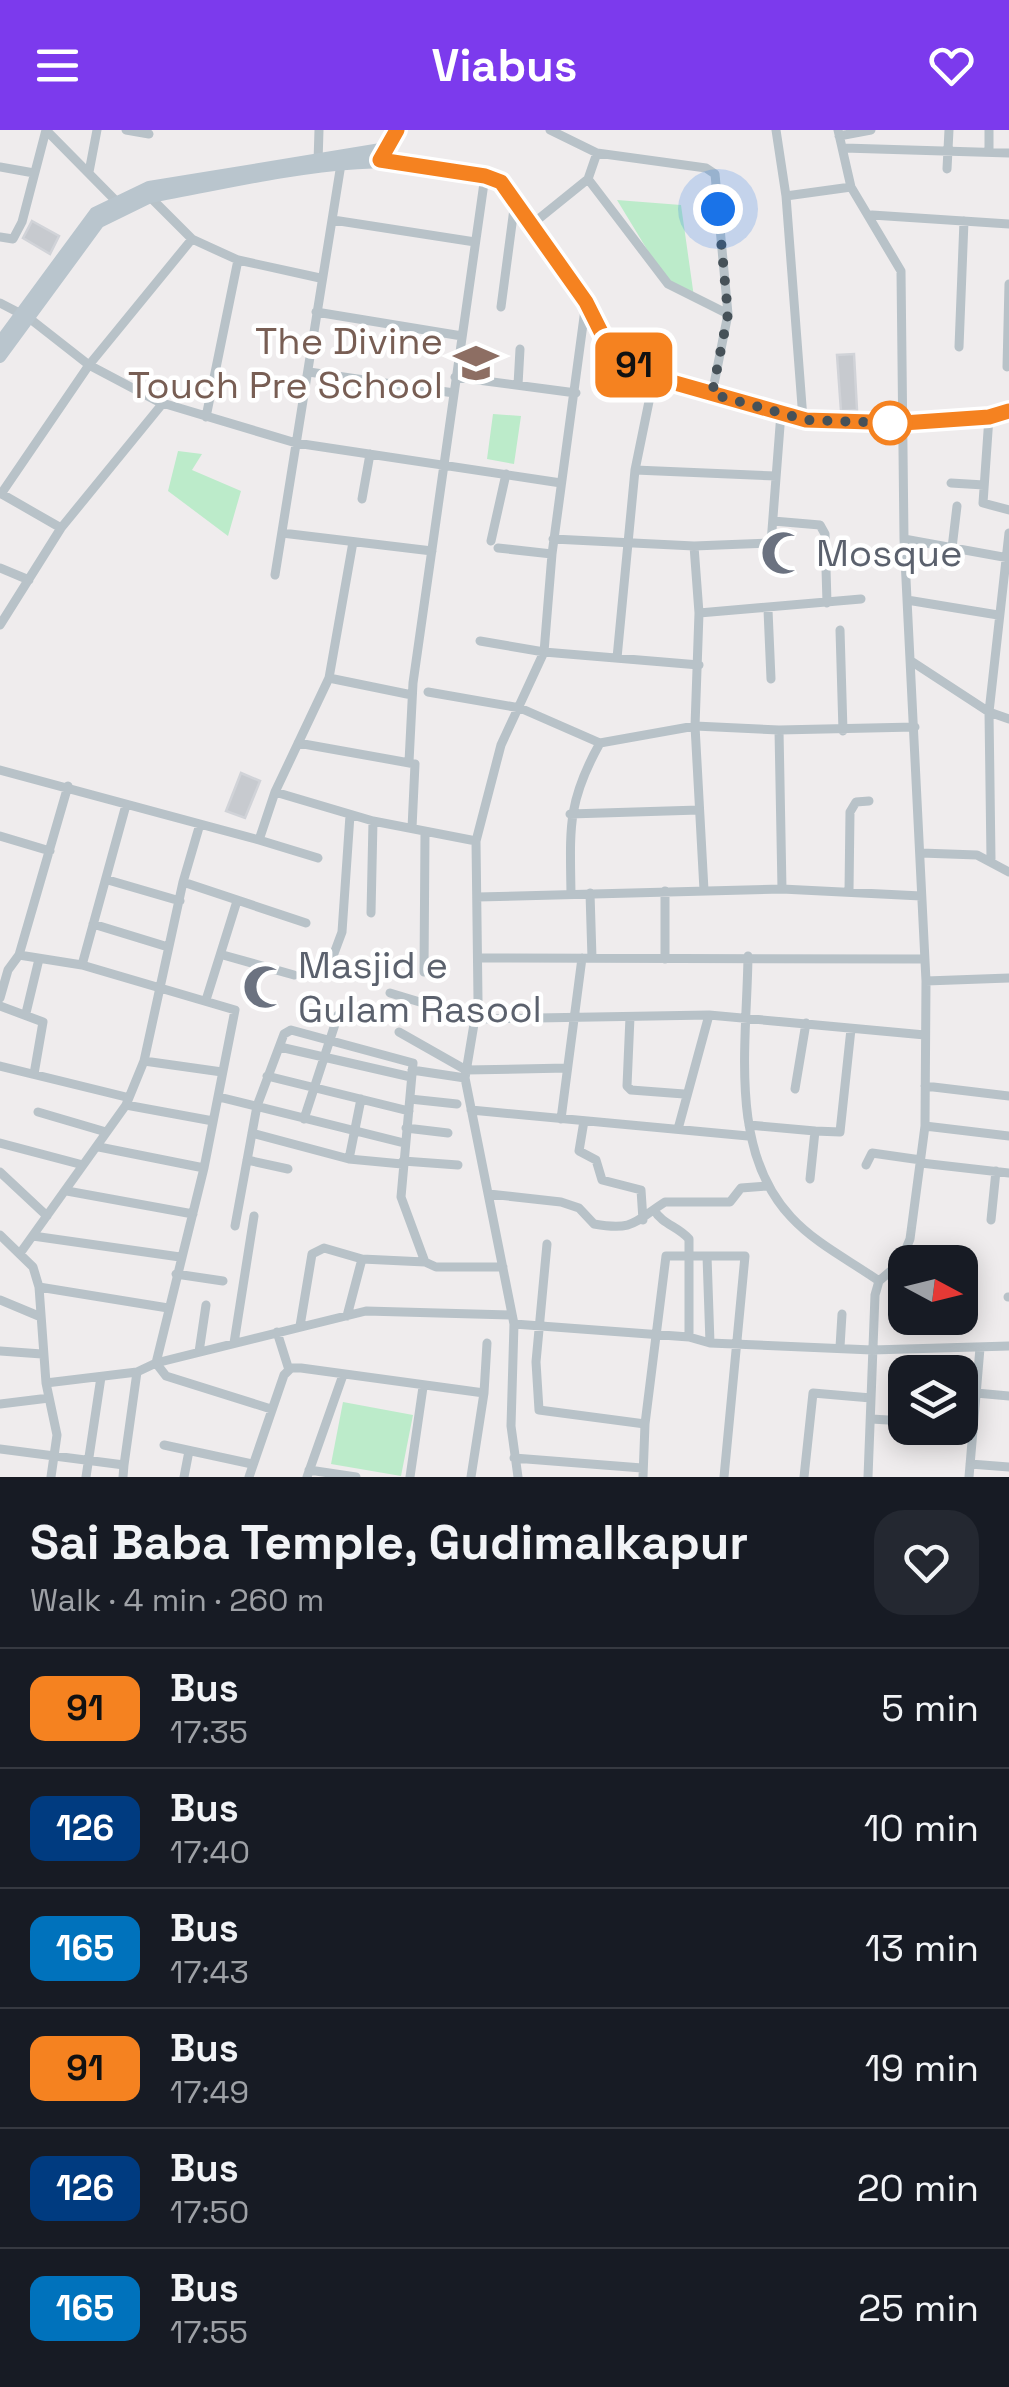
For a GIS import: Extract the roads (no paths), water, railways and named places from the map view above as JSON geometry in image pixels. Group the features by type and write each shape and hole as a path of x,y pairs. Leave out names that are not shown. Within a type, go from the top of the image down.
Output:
{"street":[{"path":"0,237 15,237 46,130 119,204"},
{"path":"89,172 96,130"},
{"path":"126,130 149,134"},
{"path":"318,164 319,130"},
{"path":"384,154 397,130"},
{"path":"550,130 568,134 596,153 706,168 715,174 728,314 712,394"},
{"path":"776,130 786,196 803,419"},
{"path":"868,1477 872,1350 879,1281 900,1263 910,1239 921,1161 925,1126 926,981 904,539 902,271 872,215 851,187 838,133 871,130"},
{"path":"947,169 949,130"},
{"path":"989,130 989,151"},
{"path":"844,148 1009,153"},
{"path":"531,225 588,179 596,153"},
{"path":"0,357 96,213 149,187 384,154 501,182 586,302 602,334 630,363 654,377 803,419 903,423 989,417 1009,411"},
{"path":"275,576 341,161"},
{"path":"119,204 318,164"},
{"path":"0,167 34,173"},
{"path":"409,762 412,695 485,176"},
{"path":"588,179 668,284 728,314"},
{"path":"786,196 851,187"},
{"path":"150,197 192,238 238,260 320,278"},
{"path":"502,307 515,199"},
{"path":"872,215 1009,224"},
{"path":"333,220 475,242"},
{"path":"959,347 964,221"},
{"path":"61,528 1,494 89,365 192,238"},
{"path":"206,417 238,260"},
{"path":"1008,368 1009,284"},
{"path":"518,1477 514,1458 512,1320 466,1074 476,1019 476,841 497,758 544,652 552,554 586,302"},
{"path":"0,304 25,316 89,365 163,404 296,443 561,483"},
{"path":"316,312 462,336"},
{"path":"0,342 25,316"},
{"path":"518,386 520,349"},
{"path":"308,372 454,392"},
{"path":"455,377 576,393"},
{"path":"617,658 635,470 654,377"},
{"path":"1,621 61,528 163,404"},
{"path":"554,539 694,546 771,543 781,413"},
{"path":"989,417 983,502 1009,510"},
{"path":"362,498 370,454"},
{"path":"635,470 776,476"},
{"path":"506,474 495,544 552,554"},
{"path":"950,483 984,485"},
{"path":"952,548 957,506"},
{"path":"773,521 820,525 826,534 827,602"},
{"path":"282,533 432,551"},
{"path":"991,858 989,712 1009,533"},
{"path":"904,539 1007,558"},
{"path":"258,840 275,792 329,678 353,542"},
{"path":"694,546 698,612 695,726 704,890"},
{"path":"0,568 29,580"},
{"path":"698,612 768,610 861,600"},
{"path":"907,600 998,616"},
{"path":"768,610 771,679"},
{"path":"840,630 843,730"},
{"path":"480,641 544,652 698,665"},
{"path":"911,660 989,712 1009,719"},
{"path":"329,678 412,695"},
{"path":"428,692 520,708 600,744 695,726 780,730 916,727"},
{"path":"780,730 782,888"},
{"path":"298,743 409,762 418,769 412,828"},
{"path":"570,894 570,814 580,778 600,744"},
{"path":"0,770 318,858"},
{"path":"0,998 8,970 19,955 68,786"},
{"path":"275,792 373,821 476,841"},
{"path":"849,892 850,812 856,802 869,801"},
{"path":"82,965 126,805"},
{"path":"570,814 699,810"},
{"path":"326,975 342,932 350,815"},
{"path":"372,913 373,821"},
{"path":"21,1252 98,1147 144,1061 183,882 200,824"},
{"path":"424,972 425,833"},
{"path":"0,836 50,851"},
{"path":"920,852 991,858 1009,872"},
{"path":"108,880 180,901"},
{"path":"183,882 306,923"},
{"path":"477,897 782,888 921,896"},
{"path":"665,891 665,959"},
{"path":"561,1119 587,958 590,893"},
{"path":"206,1000 237,902"},
{"path":"93,924 168,947"},
{"path":"19,955 82,965 230,1006 236,1014 204,1168 156,1363 166,1376 271,1409"},
{"path":"223,955 294,975"},
{"path":"748,956 749,1130 766,1186 792,1218 826,1247 879,1281"},
{"path":"478,958 924,958"},
{"path":"26,1013 39,959"},
{"path":"926,981 1009,978"},
{"path":"390,993 476,1019 574,1020 709,1014 925,1035"},
{"path":"0,1006 43,1022 34,1074"},
{"path":"678,1129 684,1094 709,1014"},
{"path":"304,1119 338,1015"},
{"path":"630,1017 628,1086 631,1090 684,1094"},
{"path":"794,1089 806,1023"},
{"path":"471,1110 678,1129 840,1132 851,1029"},
{"path":"234,1226 257,1106 288,1030 410,1062 410,1100 402,1162 404,1213 424,1262"},
{"path":"400,1032 466,1074"},
{"path":"280,1047 411,1073 567,1068"},
{"path":"144,1061 222,1072"},
{"path":"0,1066 213,1121"},
{"path":"267,1076 409,1111"},
{"path":"925,1086 1009,1096"},
{"path":"218,1097 404,1144"},
{"path":"349,1159 361,1100"},
{"path":"410,1100 457,1104"},
{"path":"38,1112 106,1132"},
{"path":"584,1121 579,1151 596,1160 602,1180 641,1190 643,1220"},
{"path":"925,1126 1009,1136"},
{"path":"406,1128 448,1134"},
{"path":"810,1179 815,1131"},
{"path":"252,1133 349,1159 458,1166"},
{"path":"0,1144 83,1165"},
{"path":"98,1147 204,1168"},
{"path":"866,1165 872,1153 1009,1173"},
{"path":"247,1160 288,1169"},
{"path":"990,1220 996,1171"},
{"path":"0,1172 47,1216"},
{"path":"489,1194 561,1202 579,1208 594,1224 626,1227 670,1200 730,1202 741,1188 766,1186"},
{"path":"67,1191 193,1214"},
{"path":"654,1210 660,1221 681,1230 689,1239 689,1336"},
{"path":"234,1343 254,1216"},
{"path":"0,1235 34,1267 39,1287 42,1354 56,1453 51,1477"},
{"path":"33,1236 180,1257"},
{"path":"547,1244 538,1328 539,1410 644,1424"},
{"path":"300,1326 312,1254 324,1248 362,1259 424,1262 436,1267 503,1266"},
{"path":"514,1458 643,1472 644,1424 666,1256 745,1256 740,1341 724,1477"},
{"path":"707,1256 710,1343"},
{"path":"346,1316 362,1259"},
{"path":"176,1274 223,1281"},
{"path":"39,1287 168,1308"},
{"path":"0,1300 41,1318"},
{"path":"199,1352 206,1305"},
{"path":"46,1383 138,1372 156,1363 300,1326 385,1311 512,1320 538,1328 689,1336 710,1343 740,1341 872,1350 1009,1346"},
{"path":"840,1347 842,1314"},
{"path":"249,1477 271,1409 289,1370 278,1332"},
{"path":"470,1477 484,1393 486,1342"},
{"path":"978,1370 980,1348"},
{"path":"0,1352 42,1354"},
{"path":"289,1370 484,1393"},
{"path":"123,1477 138,1372"},
{"path":"343,1376 308,1473 356,1477"},
{"path":"86,1477 101,1377"},
{"path":"410,1477 423,1387"},
{"path":"978,1392 1009,1396"},
{"path":"804,1477 808,1405 814,1393 872,1398"},
{"path":"0,1404 49,1398"},
{"path":"871,1419 888,1420"},
{"path":"164,1444 252,1464"},
{"path":"968,1477 972,1445"},
{"path":"0,1449 56,1453 124,1465"},
{"path":"184,1477 189,1451"},
{"path":"970,1464 1009,1467"}],"place":[{"name":"The Divine Touch Pre School","path":"476,363"},
{"name":"Mosque","path":"783,553"},
{"name":"Masjid e Gulam Rasool","path":"265,987"}]}
